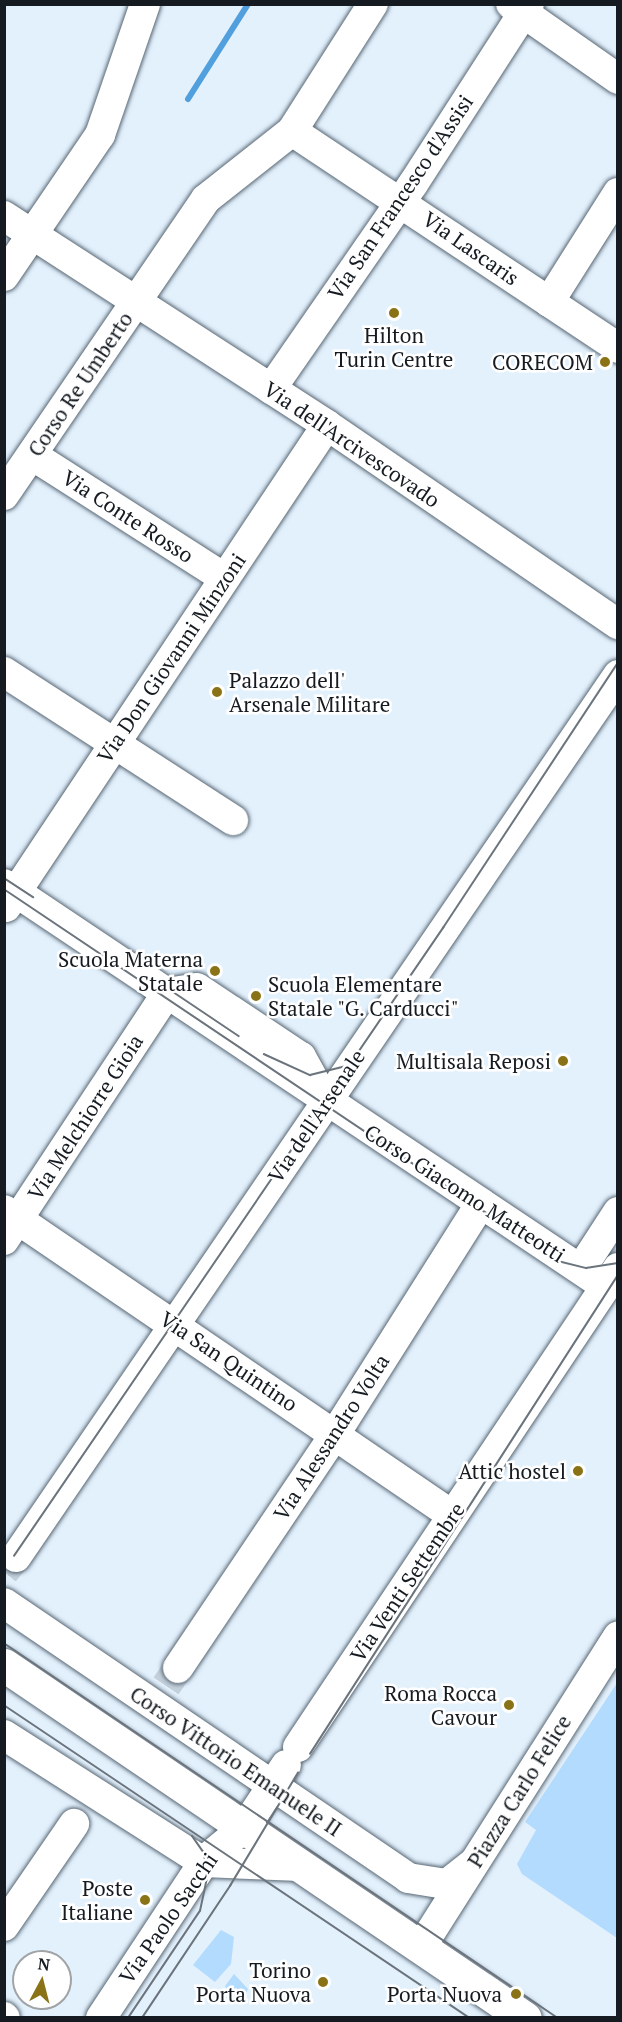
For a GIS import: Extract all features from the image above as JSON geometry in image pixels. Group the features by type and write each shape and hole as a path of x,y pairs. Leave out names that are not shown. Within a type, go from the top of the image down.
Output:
{"main road":[{"path":"4,1665 525,2018"}],"street":[{"name":"Corso Re Umberto","path":"4,495 206,199 292,131 373,4"},
{"path":"521,7 618,79"},
{"name":"Via San Francesco d'Assisi","path":"271,389 400,202 521,7"},
{"path":"4,276 100,135 136,8"},
{"name":"Via Lascaris","path":"292,131 618,348"},
{"path":"549,302 618,193"},
{"name":"Via dell'Arcivescovado","path":"4,216 327,425 618,624"},
{"name":"Via Don Giovanni Minzoni","path":"8,895 114,743 327,425"},
{"name":"Via Conte Rosso","path":"32,455 224,578"},
{"path":"4,672 233,820"},
{"name":"Via dell'Arsenale","path":"16,1557 618,675"},
{"name":"Corso Giacomo Matteotti","path":"8,895 166,993 481,1203 601,1274"},
{"name":"Via Melchiorre Gioia","path":"9,1223 166,993"},
{"name":"Via Alessandro Volta","path":"166,1686 335,1434 481,1203"},
{"name":"Via Venti Settembre","path":"245,1827 452,1515 601,1274 618,1212"},
{"name":"Via San Quintino","path":"9,1223 174,1324 452,1515"},
{"name":"Corso Vittorio Emanuele II","path":"4,1603 166,1686 285,1766 408,1878 447,1884 473,1864"},
{"name":"Piazza Carlo Felice","path":"421,1947 618,1636"},
{"path":"4,1735 85,1808 203,1862 300,1866"},
{"path":"4,1926 85,1808"},
{"name":"Via Paolo Sacchi","path":"101,2018 203,1862 215,1848 245,1827"}],"shaded area":[{"path":"617,1683 617,1938 522,1874 517,1864 536,1830 525,1822"},
{"path":"221,1930 234,1937 231,1964 215,1982 193,1965"},
{"path":"234,1974 248,1989 244,1998 227,1990 225,1986"}],"waterway":[{"path":"188,99 248,4"}],"tunnel":[{"path":"4,1572 16,1557"},
{"path":"166,1686 178,1668"}],"tram line":[{"path":"14,1556 443,928 618,663"},
{"path":"4,878 33,897"},
{"path":"4,889 558,1261 586,1268 618,1263"},
{"path":"160,983 239,1036"},
{"path":"264,1054 310,1075 347,1066"},
{"path":"310,1754 618,1275"},
{"path":"4,1643 558,2018"},
{"path":"4,1705 470,2018"},
{"path":"142,2018 230,1886 298,1773"},
{"path":"128,2018 200,1911 208,1873 203,1852 192,1836"}],"place":[{"name":"Hilton Turin Centre","path":"394,313"},
{"name":"CORECOM","path":"605,362"},
{"name":"Palazzo dell' Arsenale Militare","path":"217,692"},
{"name":"Scuola Materna Statale","path":"215,971"},
{"name":"Scuola Elementare Statale \"G. Carducci\"","path":"256,996"},
{"name":"Multisala Reposi","path":"563,1061"},
{"name":"Attic hostel","path":"578,1471"},
{"name":"Roma Rocca Cavour","path":"509,1705"},
{"name":"Poste Italiane","path":"145,1900"},
{"name":"Torino Porta Nuova","path":"323,1982"},
{"name":"Porta Nuova","path":"516,1994"}]}
